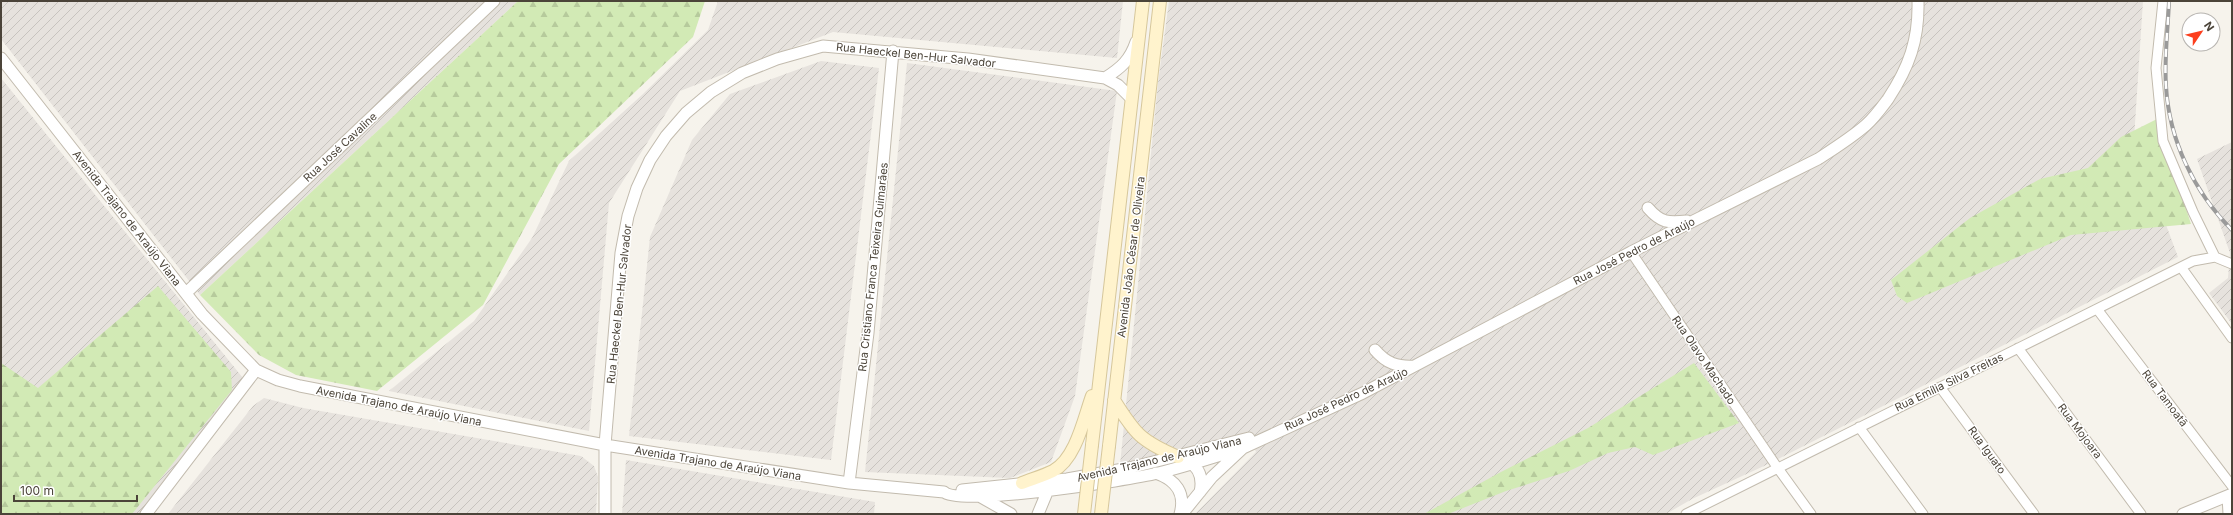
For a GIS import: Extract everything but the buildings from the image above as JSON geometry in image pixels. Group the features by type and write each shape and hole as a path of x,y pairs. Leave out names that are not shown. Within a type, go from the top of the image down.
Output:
{"main road":[{"name":"Avenida João César de Oliveira","path":"1084,514 1143,1"},
{"name":"Avenida João César de Oliveira","path":"1101,514 1160,1"},
{"path":"1022,483 1055,470 1068,456 1076,442 1100,376"},
{"path":"1114,400 1128,423 1139,436 1154,446 1178,456"}],"street":[{"name":"Rua José Cavaline","path":"186,293 494,1"},
{"name":"Rua José Pedro de Araújo","path":"1181,514 1212,477 1243,448 1363,393 1631,252 1818,158 1868,124 1899,82 1911,57 1918,25 1918,1"},
{"path":"2163,1 2156,68 2163,140 2193,212 2215,257 2232,264"},
{"path":"1105,78 1122,67 1132,53 1138,36"},
{"name":"Rua Haeckel Ben-Hur Salvador","path":"605,445 621,253 628,216 637,188 650,160 666,136 686,113 711,92 742,73 777,59 823,46 893,51 1105,78 1118,85 1131,98"},
{"name":"Rua Cristiano Franca Teixeira Guimarães","path":"848,483 868,333 893,51"},
{"name":"Avenida Trajano de Araújo Viana","path":"1,58 202,314 256,370 278,380 300,386 605,445 848,483 944,492 1095,474 1178,456 1254,437"},
{"path":"1648,208 1657,218 1670,223 1693,221"},
{"name":"Rua Olavo Machado","path":"1631,252 1811,514"},
{"name":"Rua Emília Silva Freitas","path":"1686,514 1699,511 1778,468 1859,427 2193,261 2215,257"},
{"path":"2181,267 2232,338"},
{"name":"Rua Tamoatã","path":"2097,309 2230,492"},
{"name":"Rua Mojoara","path":"2018,348 2141,514"},
{"path":"1375,350 1382,358 1393,365 1416,365"},
{"path":"146,514 256,370"},
{"name":"Rua Iguato","path":"1940,387 2034,514"},
{"path":"1859,427 1923,514"},
{"name":"Rua José Pedro de Araújo","path":"1254,437 1274,434"},
{"path":"605,445 605,514"},
{"name":"Avenida Trajano de Araújo Viana","path":"944,492 950,495 981,497 1048,490 1156,473 1193,464 1243,448"},
{"path":"1178,456 1193,464 1200,475 1202,482 1200,493"},
{"path":"1156,473 1167,477 1179,488 1182,502 1181,514"},
{"path":"1038,514 1048,490 1095,474"},
{"path":"2182,514 2230,492 2228,514"},
{"name":"Avenida Trajano de Araújo Viana","path":"981,497 1011,514"}],"shaded area":[{"path":"1,1 518,1 200,295 1,39"},
{"path":"718,1 1123,1 1117,58 833,32 680,91 609,203 589,431 389,391 474,321 532,238 569,161 643,94 708,30"},
{"path":"1169,1 2143,1 2134,139 2178,257 1764,466 1692,499 1666,514 1195,514 1256,452 1251,439 1120,465 1158,83"},
{"path":"821,61 879,68 831,460 629,436 650,237 692,140 730,94"},
{"path":"907,63 1117,91 1075,396 1051,462 1010,478 865,472"},
{"path":"1,78 247,383 140,514 1,514"},
{"path":"2232,142 2232,324 2209,293 2228,278 2230,253 2197,159"},
{"path":"264,398 303,408 581,456 594,466 598,477 596,514 168,514 253,406"},
{"path":"626,460 875,502 874,514 622,514"}],"green space":[{"path":"518,1 705,1 693,37 559,164 483,305 377,391 296,375 259,355 200,295"},
{"path":"2157,119 2191,224 2071,235 1907,303 1897,296 1891,280 1970,218 2040,179 2088,168 2121,137"},
{"path":"158,286 231,372 232,390 132,514 1,514 1,363 38,388"},
{"path":"1694,363 1739,423 1653,455 1635,447 1608,453 1569,471 1506,491 1448,514 1424,514 1499,473 1588,428"}],"railway":[{"path":"2169,1 2166,86 2172,126 2178,145 2195,182 2218,215 2232,230"}]}
